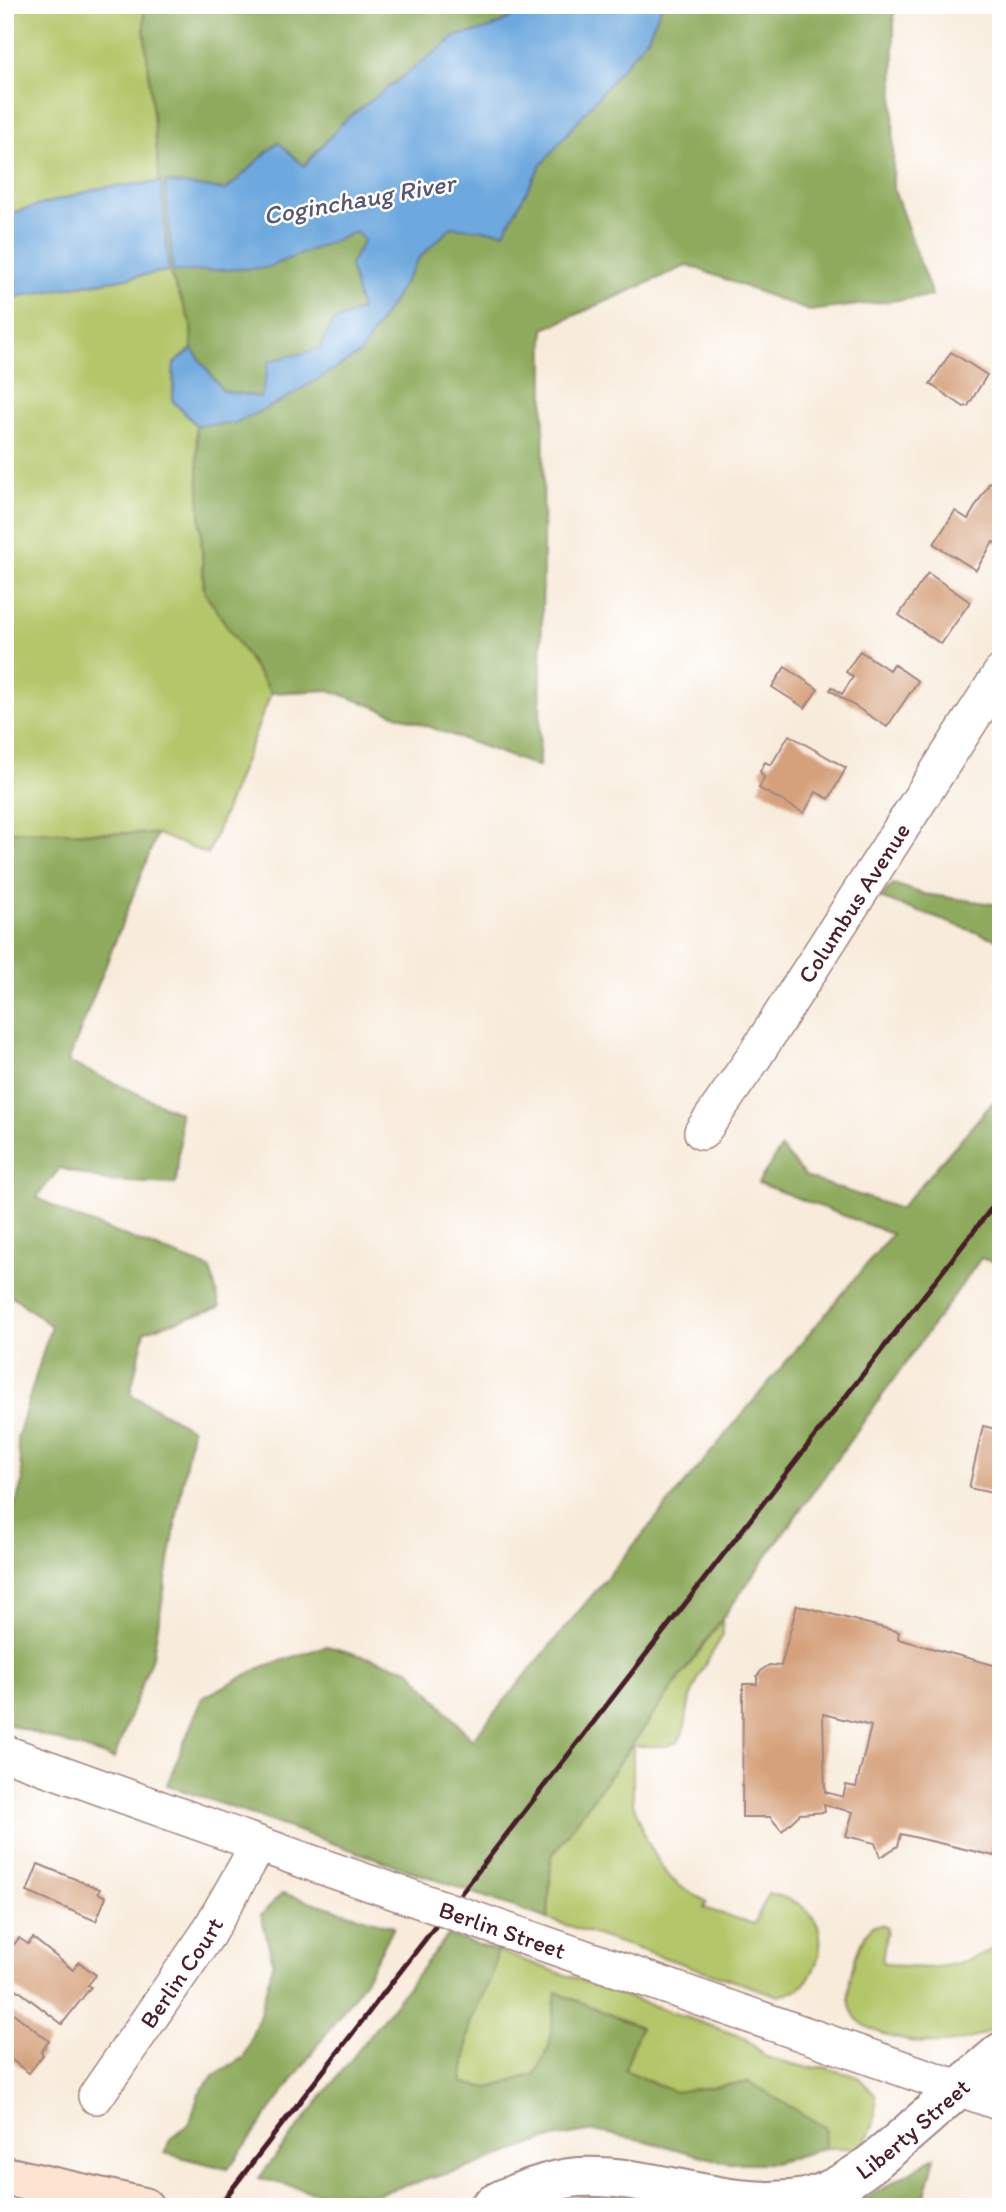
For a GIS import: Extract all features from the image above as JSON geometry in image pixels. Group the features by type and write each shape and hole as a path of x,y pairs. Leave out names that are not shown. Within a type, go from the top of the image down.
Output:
{"main road":[{"path":"5,2176 144,2207"}],"street":[{"name":"Columbus Avenue","path":"702,1132 752,1060 1001,673"},
{"name":"Berlin Street","path":"5,1753 306,1861 1001,2103"},
{"name":"Berlin Court","path":"96,2096 207,1935 259,1844"},
{"name":"Liberty Street","path":"489,2207 497,2201 537,2186 579,2177 624,2181 724,2202 764,2204 806,2198 843,2183 881,2157 1001,2052"}],"green space":[{"path":"5,5 144,5 144,27 161,182 100,188 5,215"},
{"path":"144,5 894,5 893,187 932,296 809,311 688,265 544,329 539,767 329,690 271,693 204,591 196,425 173,401 174,364 192,349 191,324 169,271"},
{"path":"169,271 191,323 204,591 271,693 208,854 157,834 5,831 5,301 19,296"},
{"path":"5,831 157,834 68,1062 180,1113 176,1184 106,1181 60,1168 37,1197 69,1215 210,1268 220,1307 145,1331 130,1394 192,1429 153,1654 114,1759 5,1723 5,1537 23,1480 17,1439 51,1326 14,1297 5,1297"},
{"path":"893,884 924,894 1001,905 1001,941 880,898"},
{"path":"1001,1093 1001,1265 981,1258 551,1857 548,1919 167,1785 202,1698 262,1667 327,1646 409,1669 472,1740 892,1234 758,1183 781,1148 806,1177 900,1209"},
{"path":"722,1620 723,1635 702,1670 690,1698 684,1731 678,1742 667,1746 633,1746 633,1803 647,1841 667,1875 707,1902 704,1908 754,1924 769,1893 796,1902 809,1912 819,1930 820,1951 817,1962 813,1972 800,1988 779,1996 548,1919 551,1857"},
{"path":"282,1893 394,1927 365,1980 228,2169 165,2153 170,2139 190,2123 199,2093 214,2075 244,2057 260,2014 273,1962 261,1915"},
{"path":"882,1925 887,1928 882,1962 898,1966 929,1968 958,1963 1001,1944 1001,2022 973,2037 958,2041 924,2043 892,2037 860,2022 855,2017 849,1996 852,1970 866,1934 872,1926"},
{"path":"448,1935 497,1951 493,1973 470,2023 462,2083 490,2088 535,2074 549,2047 556,1992 640,2027 625,2070 674,2092 749,2082 826,2128 824,2148 774,2163 728,2163 646,2141 594,2131 547,2139 470,2167 376,2194 317,2193 259,2178"},
{"path":"497,1951 745,2038 766,2057 809,2068 824,2067 858,2077 876,2096 875,2118 871,2130 859,2148 824,2148 825,2128 749,2082 674,2092 624,2070 640,2028 556,1993 549,2047 535,2074 490,2088 462,2083 470,2023 493,1973"},
{"path":"935,2157 922,2207 853,2207"},
{"path":"581,2196 609,2199 638,2207 539,2207"}],"water":[{"name":"Coginchaug River","path":"526,5 662,5 648,37 541,165 504,232 452,227 419,258 361,353 280,402 233,424 196,425 173,401 174,364 192,349 223,391 261,397 269,361 320,349 333,322 361,310 350,265 364,240 356,232 266,268 173,272 165,182 226,190 278,142 304,166 344,121 458,35 495,26"},
{"path":"161,182 169,271 19,296 5,301 5,215 100,188"}],"building":[{"path":"951,352 987,375 968,406 964,407 930,384"},
{"path":"990,482 1001,489 1001,546 993,542 976,570 934,544 955,511 968,519"},
{"path":"928,573 970,602 941,644 899,615"},
{"path":"860,651 889,670 893,664 918,681 887,727 830,690 832,687 842,694 853,677 846,672"},
{"path":"785,667 818,689 805,708 772,687"},
{"path":"789,735 846,768 829,799 816,792 804,813 759,788 764,778 760,771 765,762 771,765"},
{"path":"983,1426 1001,1430 1001,1495 969,1488"},
{"path":"797,1605 899,1632 898,1639 1001,1667 1001,1831 994,1856 901,1834 898,1846 880,1857 875,1843 846,1836 853,1812 824,1805 825,1812 800,1814 782,1831 770,1817 742,1817 743,1684 757,1684 757,1676 769,1665 781,1666","holes":["823,1714 871,1726 856,1787 846,1785 843,1797 825,1792"]},
{"path":"38,1864 100,1889 98,1893 106,1897 96,1921 27,1892"},
{"path":"19,1938 28,1944 33,1938 73,1970 79,1962 96,1975 88,1985 91,1987 62,2024 5,1980 5,1955"},
{"path":"8,2009 49,2041 41,2052 43,2055 29,2073 5,2055 5,2013"},
{"path":"972,2197 998,2206 998,2207 968,2207"}],"railway":[{"path":"218,2207 1001,1196"}]}
